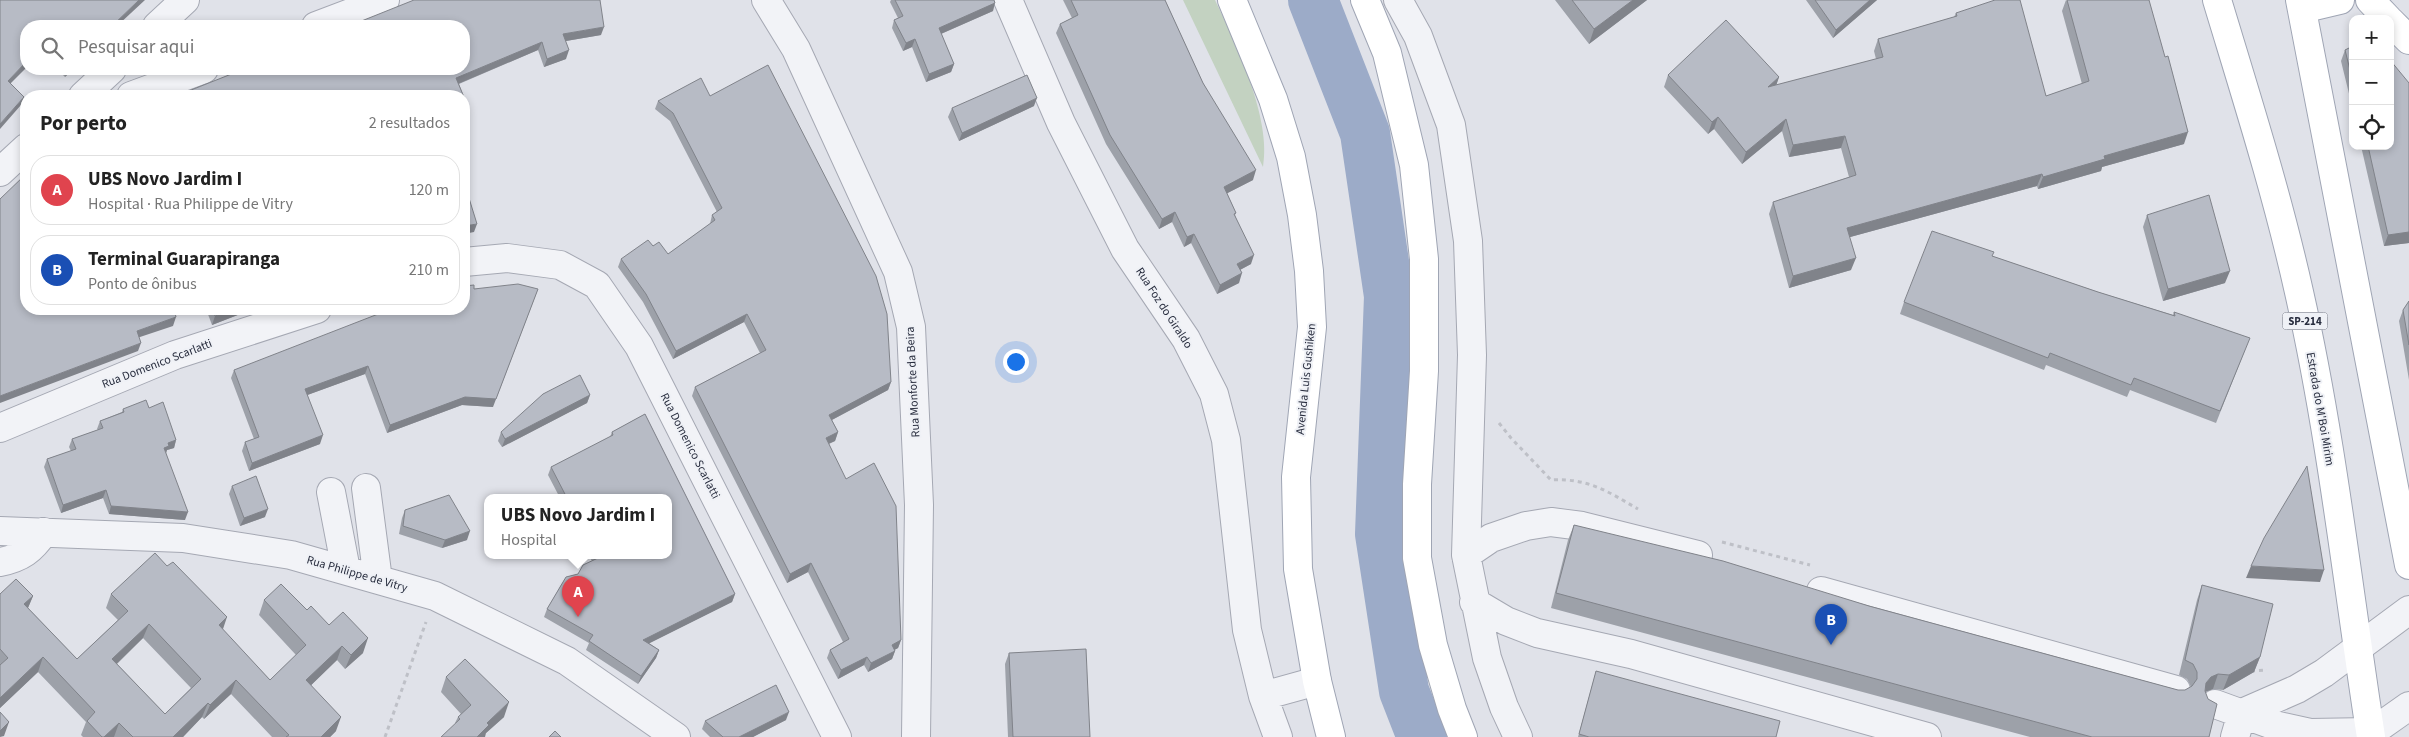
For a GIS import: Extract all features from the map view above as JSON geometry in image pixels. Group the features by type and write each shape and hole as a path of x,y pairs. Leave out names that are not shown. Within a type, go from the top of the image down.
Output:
{"main road":[{"name":"Avenida Luis Gushiken","path":"1232,0 1273,99 1291,157 1310,271 1312,326 1296,477 1298,569 1317,681 1331,737"},
{"path":"1365,0 1386,53 1414,166 1424,259 1424,371 1417,484 1417,558 1433,644 1452,709 1463,737"},
{"name":"Estrada do M'Boi Mirim","path":"2217,0 2256,126 2299,291 2322,410 2369,735"},
{"path":"2340,0 2301,4 2401,483 2409,565"},
{"path":"2370,0 2384,15"},
{"path":"2394,25 2409,40"}],"street":[{"path":"163,20 185,0"},
{"path":"332,20 385,0"},
{"name":"Rua Monforte da Beira","path":"766,0 796,49 898,272 911,327 919,505 916,737"},
{"name":"Rua Foz do Giraldo","path":"1008,0 1061,123 1125,248 1186,339 1214,394 1226,440 1247,630 1263,696 1278,737"},
{"path":"1398,0 1418,36 1451,125 1468,241 1472,355 1466,555 1474,602 1487,658 1504,707 1518,737"},
{"path":"89,90 106,75"},
{"path":"147,90 188,75"},
{"path":"0,172 20,154"},
{"name":"Rua Domenico Scarlatti","path":"470,261 507,258 560,265 597,285 639,346 837,737"},
{"name":"Rua Domenico Scarlatti","path":"0,428 175,355 298,315"},
{"path":"366,488 378,580"},
{"path":"331,492 346,570"},
{"path":"1466,555 1491,538 1526,526 1551,522 1719,551"},
{"name":"Rua Philippe de Vitry","path":"0,531 184,538 291,555 435,596 567,661 676,737"},
{"path":"0,562 23,556 34,547 44,532"},
{"path":"1795,584 2176,690"},
{"path":"1474,602 1506,621 1537,633 1630,654 1927,737"},
{"path":"2239,725 2324,673 2409,610"},
{"path":"1263,696 1317,681"},
{"path":"2216,704 2239,725 2270,724 2326,735 2369,735 2409,706"}],"path":[{"path":"1496,419 1511,438 1551,480 1570,479 1592,484 1639,510"},
{"path":"1719,551 1816,567"},
{"path":"385,737 435,596"},
{"path":"2245,671 2270,670"}],"green space":[{"path":"1183,0 1215,0 1242,60 1257,105 1262,127 1263,167"}],"building":[{"path":"0,0 139,0 118,20 20,20 20,68 8,81 20,93 20,102 0,124"},
{"path":"414,0 600,0 604,27 563,34 569,50 547,59 542,42 470,72 470,20 364,20"},
{"path":"895,0 994,0 995,3 939,28 954,64 929,74 915,39 906,43 894,20 903,16"},
{"path":"1071,0 1165,0 1203,83 1256,170 1224,187 1236,213 1234,214 1254,255 1237,264 1242,273 1220,285 1194,234 1187,237 1175,212 1162,219 1110,135 1060,24 1078,15"},
{"path":"1572,0 1633,0 1594,29"},
{"path":"1815,0 1870,0 1836,30"},
{"path":"1995,0 2020,0 2046,96 2089,81 2067,0 2149,0 2165,57 2168,56 2188,132 2104,156 2105,159 2043,177 2042,174 1847,228 1856,258 1793,276 1773,202 1856,175 1845,136 1793,145 1786,119 1746,152 1718,117 1712,122 1668,75 1726,20 1779,77 1768,87 1883,57 1878,39 1957,16 1956,13"},
{"path":"2349,48 2349,66 2345,50"},
{"path":"768,65 876,276 887,314 891,382 829,415 838,432 826,438 846,479 874,463 896,506 901,640 892,645 895,651 871,663 867,657 841,670 830,650 849,639 811,563 790,574 695,387 766,350 747,314 676,351 646,294 621,259 648,240 653,246 659,242 668,254 715,220 712,215 722,208 673,113 658,101 701,78 710,96"},
{"path":"2394,65 2409,83 2409,232 2388,235 2369,150 2394,150"},
{"path":"229,75 463,75 456,78 461,90 191,90"},
{"path":"1027,75 1037,98 962,133 952,108"},
{"path":"20,180 20,315 176,315 176,317 137,331 141,343 0,396 0,199"},
{"path":"2209,195 2230,271 2168,289 2147,215"},
{"path":"470,201 477,224 470,225"},
{"path":"1932,231 1994,252 1992,256 2098,292 2175,316 2174,312 2250,338 2220,411 2134,378 2131,385 2050,353 2048,358 1904,302"},
{"path":"518,284 538,289 496,399 465,397 390,425 368,366 305,389 323,435 252,463 245,442 259,437 234,370 376,315 470,315 470,285 474,285 474,289"},
{"path":"2409,301 2409,345 2403,310"},
{"path":"580,375 590,395 505,439 501,432 543,394"},
{"path":"146,400 149,408 163,402 176,440 168,443 169,446 164,448 188,512 111,506 106,490 63,505 47,459 76,449 72,439 103,428 100,421 124,412 123,409"},
{"path":"645,414 735,594 643,640 659,650 641,676 589,641 593,635 547,609 566,577 578,574 583,565 596,559 672,559 672,494 565,494 551,467 613,435 612,432"},
{"path":"2307,466 2324,570 2251,566 2264,538"},
{"path":"256,476 268,509 244,518 232,486"},
{"path":"449,495 470,531 445,540 403,526 405,510"},
{"path":"1574,525 1723,561 1869,606 2178,690 2185,690 2192,686 2197,679 2197,672 2193,664 2185,660 2202,585 2273,604 2260,657 2229,675 2218,674 2211,677 2206,683 2205,691 2208,699 2217,704 2209,737 2092,737 1556,593"},
{"path":"155,553 167,566 173,562 227,617 219,625 270,680 306,645 264,600 281,584 307,610 311,606 329,625 343,612 368,638 351,655 342,646 306,680 341,717 321,737 286,737 289,735 236,680 210,705 208,703 173,737 133,737 119,723 102,737 87,721 95,712 43,657 0,698 0,665 8,658 0,649 0,594 16,579 33,596 24,604 77,659 128,611 111,594","holes":["149,624 201,679 165,714 112,659"]},
{"path":"1086,649 1090,737 1013,737 1009,653"},
{"path":"465,659 509,702 487,723 489,725 477,737 441,737 460,719 458,717 471,705 446,677"},
{"path":"1596,671 1780,721 1776,737 1589,737 1579,734"},
{"path":"776,685 789,712 739,737 723,737 705,721"},
{"path":"0,712 9,722 0,731"},
{"path":"555,731 561,737 549,737"}],"waterway":[{"path":"1313,0 1365,133 1389,296 1380,534 1404,691 1422,737"}],"place":[{"name":"UBS Novo Jardim I","path":"578,617"},
{"name":"Terminal Guarapiranga","path":"1831,645"}]}
